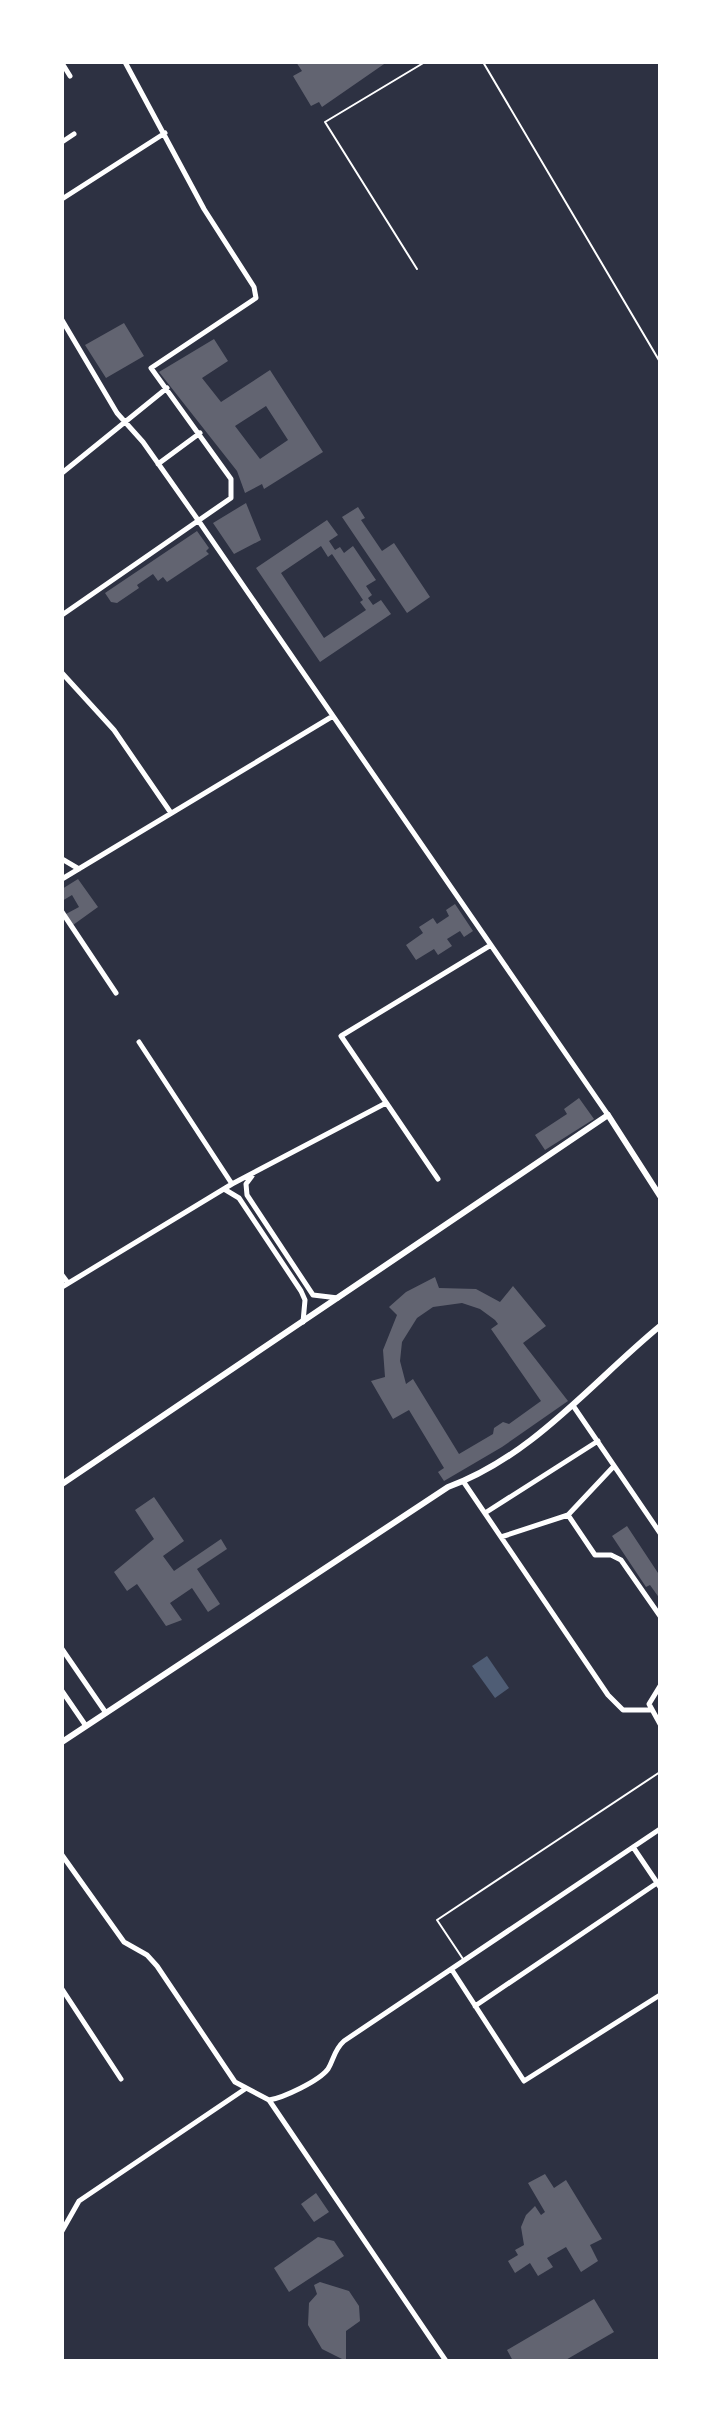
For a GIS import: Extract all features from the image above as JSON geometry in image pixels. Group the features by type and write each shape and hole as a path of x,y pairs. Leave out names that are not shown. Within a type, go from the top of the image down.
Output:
{"street":[{"path":"62,615 231,498 231,479 151,368 256,298 254,287 204,209 125,62"},
{"path":"62,63 70,76"},
{"path":"62,199 165,133"},
{"path":"62,142 74,134"},
{"path":"62,320 126,423 198,520 608,1115 660,1196"},
{"path":"62,473 167,388"},
{"path":"158,464 200,433"},
{"path":"62,673 114,730 171,813"},
{"path":"62,879 333,716"},
{"path":"62,859 80,869"},
{"path":"62,912 116,993"},
{"path":"438,1179 341,1036 491,945"},
{"path":"139,1042 232,1184"},
{"path":"64,1281 232,1184 386,1103"},
{"path":"62,1484 608,1115"},
{"path":"255,1172 246,1184 247,1195 313,1295 340,1298"},
{"path":"224,1189 239,1198 301,1291 305,1300 303,1323"},
{"path":"62,1742 574,1407 609,1368 660,1326"},
{"path":"574,1407 660,1533"},
{"path":"485,1513 598,1441"},
{"path":"501,1537 568,1515 614,1466"},
{"path":"463,1481 608,1695 623,1710 651,1710"},
{"path":"568,1515 595,1555 611,1555 621,1560 660,1616"},
{"path":"62,1649 106,1713"},
{"path":"660,1686 650,1698 651,1710 660,1724"},
{"path":"62,1691 86,1726"},
{"path":"269,2100 285,2098 328,2069 335,2050 344,2041 660,1829"},
{"path":"475,2006 659,1885 633,1847"},
{"path":"62,1855 124,1942 147,1955 157,1966 235,2082 269,2100 446,2361"},
{"path":"452,1970 524,2081 660,1995"},
{"path":"62,1989 121,2079"},
{"path":"62,2231 79,2201 245,2089"}],"lane":[{"path":"465,1961 437,1920 660,1772"}],"path":[{"path":"417,269 325,122 425,62"},
{"path":"483,62 660,362"}],"water":[{"path":"487,1656 509,1688 495,1698 472,1666"}],"building":[{"path":"296,62 387,62 322,107 319,102 311,106 293,76 302,71"},
{"path":"124,323 144,356 106,378 85,345"},
{"path":"214,339 228,361 202,378 221,402 270,370 323,452 264,489 262,484 245,493 237,471 159,372","holes":["266,406 288,440 260,459 235,426"]},
{"path":"246,503 261,540 234,554 213,523"},
{"path":"358,507 365,518 361,520 382,551 394,543 430,597 407,613 342,517"},
{"path":"327,520 338,535 329,541 335,550 340,547 344,553 353,546 376,580 366,586 372,595 368,598 373,605 381,600 391,614 320,662 256,568","holes":["321,546 328,557 332,554 363,600 360,602 366,610 324,638 281,573"]},
{"path":"197,531 209,548 206,551 209,554 167,582 163,577 158,581 153,574 117,603 111,602 105,593"},
{"path":"78,879 98,907 73,925 66,914 79,907 72,895 62,901 62,889"},
{"path":"455,904 473,931 464,937 460,931 447,939 452,946 438,955 434,949 416,960 406,945 423,933 419,927 433,918 437,924 449,916 446,910"},
{"path":"579,1098 594,1119 545,1150 535,1135 567,1114 564,1109"},
{"path":"435,1277 439,1288 476,1289 500,1302 513,1286 546,1326 523,1343 568,1401 502,1447 444,1481 438,1472 444,1468 409,1410 393,1419 371,1381 385,1377 383,1350 397,1315 389,1307 406,1292","holes":["462,1303 480,1309 498,1324 491,1329 541,1401 509,1424 503,1422 494,1428 493,1434 459,1454 413,1379 406,1384 400,1361 402,1342 417,1318 433,1307"]},
{"path":"154,1497 184,1541 163,1556 174,1571 221,1539 227,1549 197,1569 220,1604 208,1612 192,1588 170,1603 182,1620 166,1626 137,1584 127,1591 114,1572 154,1539 135,1510"},
{"path":"627,1526 660,1576 660,1599 650,1585 646,1587 612,1536"},
{"path":"545,2174 554,2188 566,2180 602,2239 590,2245 598,2261 581,2272 566,2247 547,2258 553,2267 538,2276 530,2263 515,2273 508,2261 518,2255 515,2250 524,2245 521,2227 526,2215 535,2206 541,2215 545,2212 528,2183"},
{"path":"316,2193 329,2212 314,2222 301,2204"},
{"path":"318,2237 334,2241 344,2256 289,2292 274,2268"},
{"path":"320,2282 349,2291 359,2306 360,2321 346,2331 346,2361 322,2349 308,2325 309,2303 317,2294 314,2285"},
{"path":"594,2299 614,2332 564,2361 513,2361 507,2350"}]}
